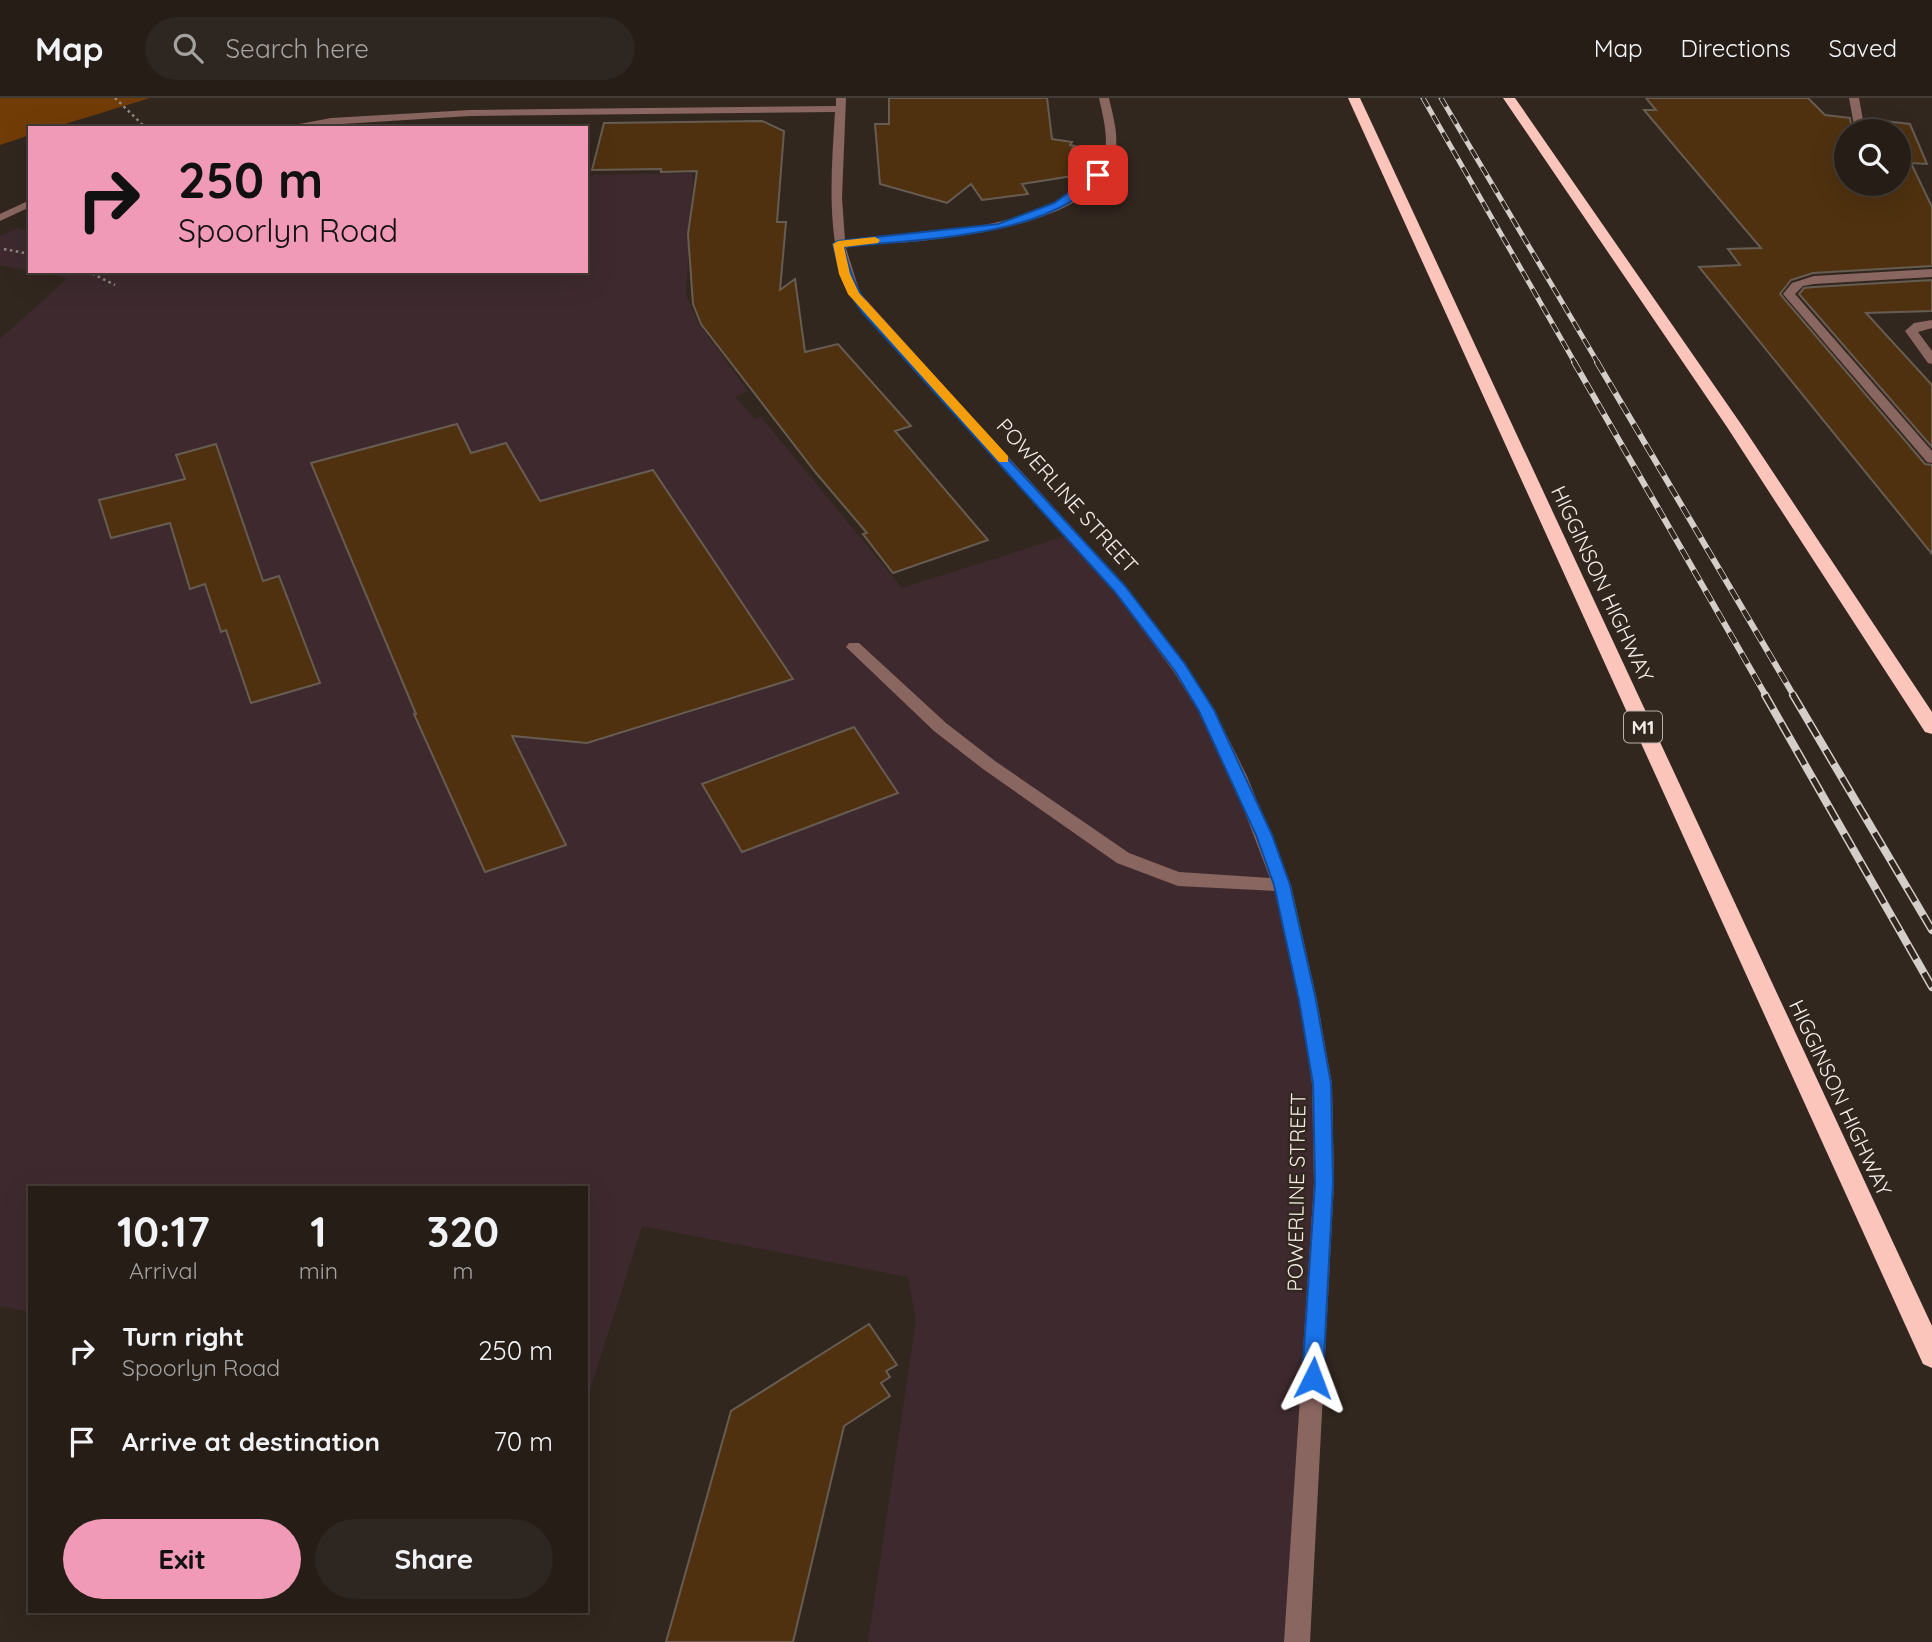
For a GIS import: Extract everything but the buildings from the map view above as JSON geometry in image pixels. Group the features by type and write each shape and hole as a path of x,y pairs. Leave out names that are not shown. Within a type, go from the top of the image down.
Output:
{"highway":[{"name":"HIGGINSON HIGHWAY","path":"1354,98 1932,1355"},
{"path":"1509,98 1735,427 1932,727"}],"street":[{"path":"838,244 999,227 1058,205 1085,189 1108,160 1110,121 1104,98"},
{"path":"1854,98 1858,119"},
{"path":"298,126 352,119 470,113 841,104"},
{"name":"POWERLINE STREET","path":"841,104 838,244 845,274 854,294 1120,589 1180,668 1206,710 1239,776 1282,885 1308,1000 1322,1084 1323,1133 1323,1197 1297,1642"},
{"path":"0,218 28,204"},
{"path":"1932,273 1814,280 1798,283 1792,287 1789,294 1932,459"},
{"path":"1932,324 1913,327 1910,331 1932,360"},
{"path":"854,647 940,727 989,765 1124,858 1178,879 1282,885"}],"path":[{"path":"115,98 144,126"},
{"path":"0,248 28,254"},
{"path":"91,273 115,285"}],"shaded area":[{"path":"0,98 150,98 59,126 28,126 28,136 0,145"},
{"path":"693,173 686,295 698,323 748,391 735,397 755,419 761,417 902,588 1072,534 1182,666 1267,832 1323,1083 1299,1642 868,1642 916,1321 908,1277 642,1226 588,1397 588,1186 28,1186 28,1312 0,1306 0,339 68,278 43,273 588,273 588,175"},
{"path":"18,228 28,231 28,271 0,265 0,236"}],"railway":[{"path":"1423,98 1575,363"},
{"path":"1441,98 1598,363"},
{"path":"1574,362 1766,696"},
{"path":"1597,362 1794,696"},
{"path":"1765,695 1932,987"},
{"path":"1793,695 1932,930"}],"slow traffic":[{"path":"875,240 838,244 845,274 854,294 1004,459"}],"route":[{"path":"1098,175 1085,189 1058,205 999,227 838,244 845,274 854,294 867,311 1120,589 1180,668 1206,710 1239,776 1264,835 1282,885 1308,1000 1322,1084 1324,1183 1313,1378"}]}
